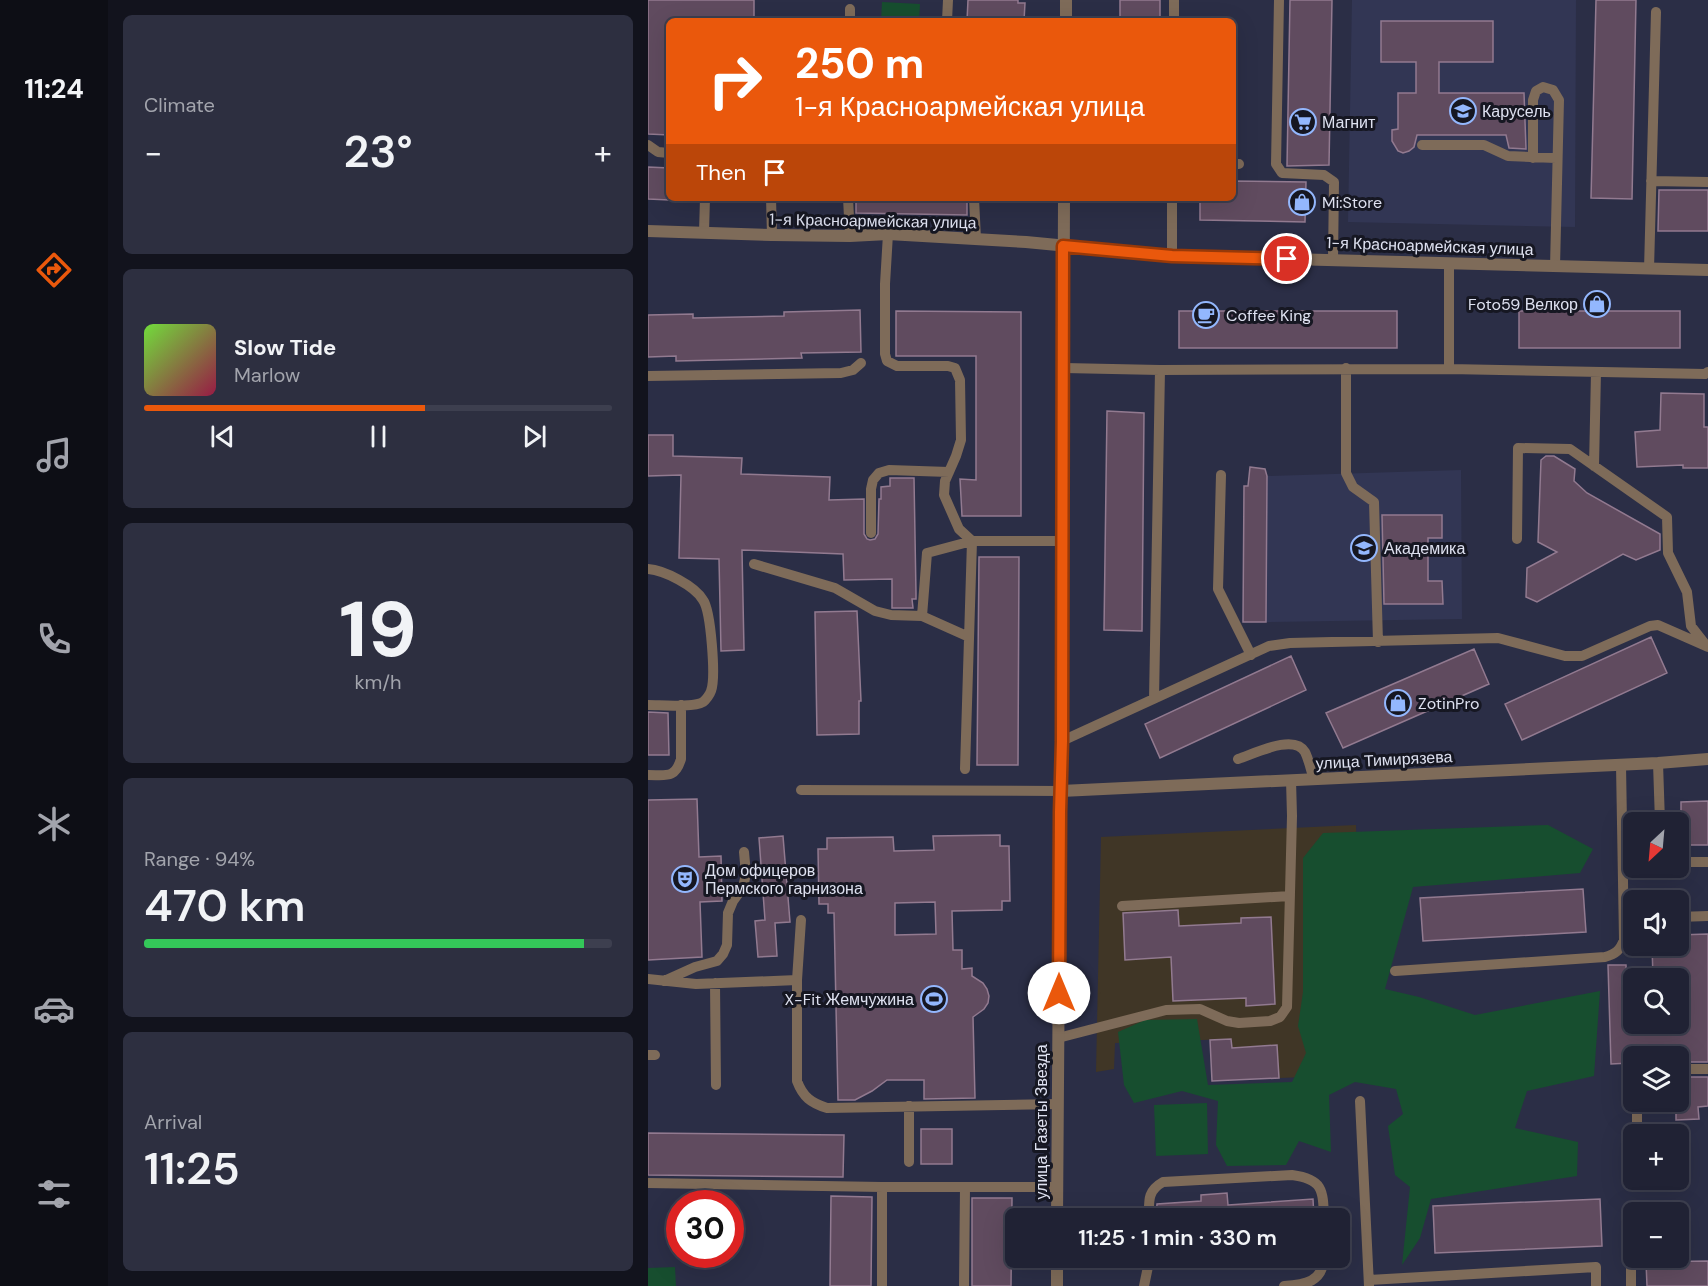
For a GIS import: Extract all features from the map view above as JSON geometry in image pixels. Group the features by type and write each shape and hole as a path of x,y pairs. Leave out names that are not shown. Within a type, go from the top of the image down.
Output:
{"street":[{"path":"1066,0 1066,18"},
{"name":"улица Газеты Звезда","path":"1057,1208 1064,201"},
{"name":"1-я Красноармейская улица","path":"648,231 850,236 888,234 976,239 1172,256 1708,270"},
{"name":"улица Тимирязева","path":"1060,791 1658,764 1708,759"},
{"path":"1057,1268 1057,1286"}],"lane":[{"path":"947,18 948,0"},
{"path":"1174,0 1174,18"},
{"path":"1279,0 1276,164 1282,173 1324,174 1334,182 1333,260"},
{"path":"849,18 850,9"},
{"path":"1649,269 1656,12"},
{"path":"1533,158 1533,100 1536,91 1543,87 1553,90 1559,100 1555,267"},
{"path":"1422,145 1484,145 1508,156 1556,158"},
{"path":"648,146 658,152 666,153"},
{"path":"1651,181 1708,182"},
{"path":"704,232 705,201"},
{"path":"771,201 772,235"},
{"path":"848,201 850,236"},
{"path":"974,201 976,239"},
{"path":"1172,201 1172,256"},
{"path":"888,234 885,284 885,354 887,361 897,366 955,368 960,380 961,440 945,481 944,495 959,529 972,541 965,769"},
{"path":"1449,264 1449,369"},
{"path":"648,376 841,373 853,370 861,363"},
{"path":"1064,368 1160,370 1346,368 1705,374 1708,372"},
{"path":"1346,368 1346,473 1353,487 1374,502 1378,642"},
{"path":"1154,699 1160,370"},
{"path":"1594,466 1596,372"},
{"path":"1517,539 1518,448 1570,449 1667,517 1668,553 1687,592 1690,626 1707,646"},
{"path":"872,532 871,489 873,480 879,473 889,470 949,472"},
{"path":"1221,475 1218,589 1251,655"},
{"path":"922,616 927,553 972,541 1063,541"},
{"path":"754,564 835,588 875,611 891,615 922,616 969,638"},
{"path":"648,569 681,580 703,599 710,616 713,679 711,692 702,702 681,705 648,705"},
{"path":"1062,741 1269,646 1290,643 1498,638 1565,656 1582,656 1650,626 1658,625 1707,646"},
{"path":"648,775 669,775 679,765 681,705"},
{"path":"1238,759 1284,743 1293,743 1305,752 1314,779"},
{"path":"1658,764 1660,812"},
{"path":"1395,971 1605,957 1615,954 1624,940 1622,765"},
{"path":"1058,1038 1166,1010 1200,1009 1227,1021 1239,1023 1270,1022 1280,1017 1287,1007 1291,780"},
{"path":"801,790 1060,791"},
{"path":"664,981 695,967 717,961 723,954 727,945 728,913 742,887 746,874 744,852"},
{"path":"1689,862 1708,862"},
{"path":"1122,906 1290,896"},
{"path":"1689,917 1708,916"},
{"path":"801,920 797,980 797,1081 801,1093 813,1103 827,1108 1058,1104"},
{"path":"648,980 716,983 797,980"},
{"path":"716,983 716,1085"},
{"path":"1689,1069 1708,1069"},
{"path":"1360,1101 1369,1283 1596,1267 1596,1286"},
{"path":"909,1107 909,1162"},
{"path":"1149,1208 1150,1195 1155,1186 1163,1182 1292,1175 1307,1177 1318,1183 1323,1196 1324,1208"},
{"path":"648,1183 1058,1187"},
{"path":"882,1187 882,1286"},
{"path":"964,1286 965,1187"},
{"path":"1144,1286 1148,1268"},
{"path":"1284,1286 1300,1286 1314,1281 1321,1274 1322,1268"},
{"path":"1631,1268 1631,1286"}],"shaded area":[{"name":"Карусель","path":"1352,0 1576,0 1575,227 1348,222"},
{"name":"Академика","path":"1461,470 1462,619 1266,622 1267,476"},
{"path":"1356,825 1361,1075 1279,1078 1277,1046 1232,1048 1231,1039 1115,1043 1114,1069 1096,1072 1101,837"}],"green space":[{"path":"882,2 920,4 919,18 881,18"},
{"path":"1548,825 1593,849 1580,873 1413,887 1385,989 1475,1015 1600,991 1594,1076 1527,1091 1515,1128 1578,1142 1577,1176 1431,1199 1420,1238 1402,1265 1410,1187 1395,1175 1388,1126 1403,1114 1396,1089 1355,1082 1329,1095 1331,1152 1299,1141 1286,1165 1227,1166 1216,1145 1218,1101 1182,1091 1134,1103 1124,1085 1118,1032 1145,1020 1197,1019 1208,1085 1292,1082 1306,1053 1298,1026 1303,992 1303,858 1323,833"},
{"path":"1207,1103 1208,1154 1156,1156 1154,1105"},
{"path":"648,1268 675,1268 676,1286 648,1286"}],"building":[{"path":"648,0 754,0 754,18 666,18 666,135 648,134"},
{"path":"968,0 1018,0 1018,3 1025,3 1024,18 967,18"},
{"path":"1120,0 1160,0 1160,18 1120,18"},
{"path":"1290,0 1332,0 1329,165 1287,166"},
{"path":"1596,0 1636,0 1632,199 1591,198"},
{"path":"1381,21 1493,21 1493,62 1439,62 1439,93 1524,93 1526,149 1509,148 1506,135 1417,135 1414,147 1403,153 1398,151 1392,141 1392,130 1398,129 1398,93 1416,93 1416,62 1381,62"},
{"path":"648,167 666,168 666,200 648,199"},
{"path":"1236,181 1306,182 1305,222 1200,220 1200,201 1236,201"},
{"path":"1659,190 1708,190 1708,231 1658,231"},
{"path":"856,201 967,201 967,215 856,213"},
{"path":"860,310 861,352 801,353 802,358 676,361 676,356 648,357 648,315 693,314 693,318 784,316 784,312"},
{"path":"896,311 1021,312 1021,516 962,516 960,479 976,480 976,356 896,356"},
{"path":"1179,311 1397,311 1397,348 1179,348"},
{"path":"1519,311 1680,311 1680,348 1519,348"},
{"path":"1661,393 1704,394 1704,427 1708,427 1708,468 1683,468 1683,465 1637,467 1635,432 1660,430"},
{"path":"1107,411 1144,413 1142,631 1104,630"},
{"path":"648,435 673,435 673,456 742,458 741,474 830,477 829,500 864,499 864,534 870,540 875,539 878,534 881,487 890,486 890,478 914,478 916,599 912,599 913,608 892,608 892,579 844,580 843,554 742,550 744,650 721,651 719,559 679,558 681,475 648,476"},
{"path":"1546,456 1554,456 1575,469 1574,481 1587,493 1660,534 1660,550 1636,560 1623,554 1537,602 1526,597 1527,568 1557,552 1538,542 1541,460"},
{"path":"1250,467 1265,469 1267,476 1266,622 1243,622 1244,486 1248,486"},
{"path":"1382,515 1442,515 1442,538 1428,538 1428,581 1442,581 1443,604 1384,604"},
{"path":"979,557 1019,557 1018,765 977,765"},
{"path":"857,611 861,701 859,701 859,734 817,735 815,612"},
{"path":"1651,637 1667,673 1522,740 1505,704"},
{"path":"1474,649 1489,684 1343,748 1326,713"},
{"path":"1291,656 1306,690 1160,758 1145,724"},
{"path":"648,712 668,713 669,755 648,755"},
{"name":"Дом офицеров Пермского гарнизона","path":"697,799 699,857 721,856 722,901 700,902 702,957 648,960 648,800"},
{"path":"1708,801 1708,845 1689,845 1689,812 1681,812 1681,802"},
{"path":"1000,835 1000,846 1009,846 1010,901 1002,901 1002,910 952,911 953,950 962,950 962,969 972,968 972,976 983,983 989,996 984,1009 973,1017 975,1098 924,1099 924,1080 887,1080 855,1100 838,1100 834,913 828,913 828,904 819,904 818,849 827,849 827,838 893,837 894,851 934,850 933,836","holes":["935,902 936,934 895,935 895,903"]},
{"path":"783,836 790,922 775,923 777,956 758,957 755,921 765,920 759,838"},
{"path":"1583,889 1586,932 1423,941 1420,898"},
{"path":"1178,910 1179,926 1241,923 1241,918 1271,917 1275,1004 1246,1006 1246,998 1173,1001 1171,957 1125,960 1123,913"},
{"path":"1708,934 1708,1062 1689,1062 1689,1046 1623,1046 1623,1063 1611,1064 1608,965 1626,965 1626,968 1623,968 1623,1034 1689,1034 1689,968 1653,968 1652,956 1689,956 1689,935"},
{"path":"1231,1039 1232,1048 1277,1045 1279,1078 1212,1081 1210,1040"},
{"path":"1689,1077 1708,1077 1708,1106 1698,1107 1699,1119 1676,1120 1676,1112 1689,1112"},
{"path":"921,1129 952,1129 952,1164 921,1164"},
{"path":"648,1133 844,1135 843,1177 648,1175"},
{"path":"1227,1193 1228,1205 1313,1199 1313,1208 1157,1208 1157,1204 1201,1201 1201,1195"},
{"path":"831,1196 872,1197 871,1286 830,1286"},
{"path":"972,1198 1012,1198 1012,1208 1005,1208 1005,1268 1011,1268 1011,1286 972,1286"},
{"path":"1600,1199 1602,1246 1435,1253 1433,1206"},
{"path":"1689,1261 1708,1261 1708,1286 1647,1286 1646,1268 1689,1268"}],"place":[{"name":"Карусель","path":"1463,111"},
{"name":"Магнит","path":"1303,122"},
{"name":"Mi:Store","path":"1302,202"},
{"name":"Foto59 Велкор","path":"1597,304"},
{"name":"Coffee King","path":"1206,315"},
{"name":"Академика","path":"1364,548"},
{"name":"ZotinPro","path":"1398,703"},
{"name":"Дом офицеров Пермского гарнизона","path":"685,879"},
{"name":"X-Fit Жемчужина","path":"934,999"}],"route":[{"path":"1059,993 1063,246 1172,256 1287,259"}]}
